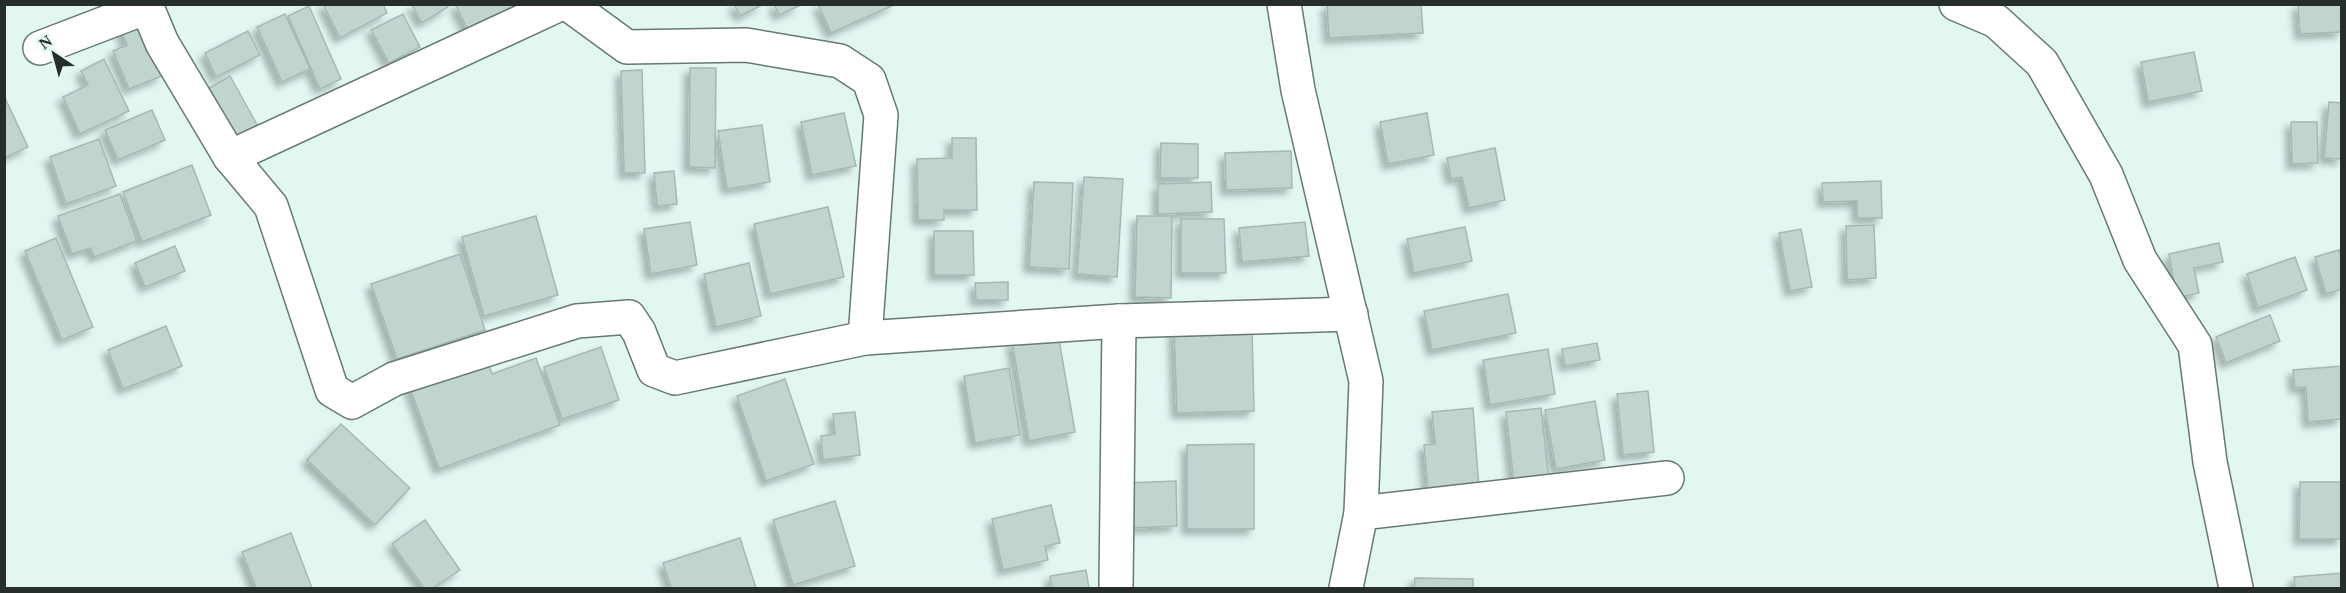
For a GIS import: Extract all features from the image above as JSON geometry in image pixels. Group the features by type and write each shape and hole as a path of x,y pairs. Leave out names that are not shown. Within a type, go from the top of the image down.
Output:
{"street":[{"path":"230,157 560,4"},
{"path":"568,4 627,47 746,45 840,61 869,80 881,115 865,338"},
{"path":"1284,4 1300,101 1366,381 1361,513 1346,588"},
{"path":"1956,4 1996,21 2042,63 2106,175 2140,260 2195,345 2210,462 2236,588"},
{"path":"40,48 146,6 162,43 230,157 271,206 332,390 352,402 394,379 577,321 629,317 639,332 654,370 675,378 865,338 1119,321 1351,314"},
{"path":"1116,588 1119,321"},
{"path":"1361,513 1667,478"}],"building":[{"path":"323,4 383,4 387,13 340,38"},
{"path":"447,4 448,7 422,23 412,5"},
{"path":"455,4 516,4 516,5 468,30"},
{"path":"734,4 764,4 740,16"},
{"path":"774,4 799,4 799,6 779,15"},
{"path":"818,4 896,4 831,33"},
{"path":"1327,4 1421,4 1423,33 1329,38"},
{"path":"2298,4 2342,4 2342,32 2300,34"},
{"path":"309,6 341,79 320,89 288,16"},
{"path":"285,14 310,69 282,82 257,27"},
{"path":"403,14 420,47 389,63 371,30"},
{"path":"139,17 162,76 129,89 113,51 127,45 119,25"},
{"path":"248,31 260,55 216,77 205,53"},
{"path":"2194,52 2202,91 2148,102 2141,62"},
{"path":"104,59 129,111 80,134 63,97 88,85 81,71"},
{"path":"690,68 716,68 715,168 689,167"},
{"path":"642,70 645,173 624,173 621,71"},
{"path":"230,76 260,130 232,145 202,92"},
{"path":"4,99 28,147 4,158"},
{"path":"2329,102 2342,103 2342,159 2324,158"},
{"path":"152,110 165,140 118,160 105,130"},
{"path":"844,113 856,166 812,175 801,122"},
{"path":"1427,113 1434,155 1388,164 1380,122"},
{"path":"2291,122 2317,122 2318,163 2292,164"},
{"path":"762,125 770,182 727,189 718,131"},
{"path":"952,138 976,138 977,210 944,210 944,220 918,220 917,159 952,158"},
{"path":"99,139 116,186 66,204 50,157"},
{"path":"1161,143 1198,144 1198,178 1160,178"},
{"path":"1495,148 1505,200 1469,208 1462,177 1451,179 1447,158"},
{"path":"1291,151 1292,188 1226,190 1225,153"},
{"path":"192,165 211,215 142,242 123,192"},
{"path":"674,171 677,204 657,206 654,173"},
{"path":"1084,177 1123,179 1117,277 1077,274"},
{"path":"1881,181 1882,218 1857,218 1857,201 1823,202 1822,183"},
{"path":"1034,182 1073,183 1069,269 1029,267"},
{"path":"1211,182 1212,212 1158,214 1158,184"},
{"path":"120,194 137,241 94,257 91,248 72,254 58,216"},
{"path":"828,207 844,277 770,294 754,224"},
{"path":"536,216 558,295 484,316 462,237"},
{"path":"1137,216 1172,216 1171,298 1135,297"},
{"path":"1181,219 1224,219 1226,273 1181,273"},
{"path":"690,222 697,265 651,274 644,229"},
{"path":"1305,222 1309,256 1242,262 1239,228"},
{"path":"1874,225 1876,278 1847,280 1846,226"},
{"path":"1465,227 1472,261 1414,273 1407,239"},
{"path":"1801,229 1812,287 1790,291 1779,233"},
{"path":"934,231 973,231 974,275 934,275"},
{"path":"56,238 93,327 62,340 25,251"},
{"path":"2219,243 2223,262 2194,268 2199,293 2177,298 2169,254"},
{"path":"175,246 185,271 145,287 135,263"},
{"path":"2339,250 2342,259 2342,289 2326,294 2315,257"},
{"path":"460,254 485,330 397,359 371,284"},
{"path":"2295,257 2307,290 2258,308 2247,274"},
{"path":"749,263 761,316 716,327 704,274"},
{"path":"1008,282 1008,300 976,300 975,283"},
{"path":"1508,294 1516,333 1432,350 1424,311"},
{"path":"2270,315 2280,341 2226,363 2216,337"},
{"path":"166,326 182,366 123,389 108,350"},
{"path":"1252,329 1254,411 1177,413 1174,331"},
{"path":"1058,334 1075,432 1029,441 1012,342"},
{"path":"1597,343 1600,360 1565,366 1562,349"},
{"path":"601,347 619,400 562,419 544,367"},
{"path":"1548,349 1555,394 1490,405 1483,360"},
{"path":"486,357 492,374 536,358 560,425 439,469 409,385"},
{"path":"2342,366 2342,419 2308,422 2306,387 2295,388 2293,370"},
{"path":"1009,368 1020,435 975,443 964,376"},
{"path":"785,379 814,464 766,481 737,396"},
{"path":"1648,391 1654,452 1623,455 1617,394"},
{"path":"1595,401 1605,460 1556,469 1545,410"},
{"path":"1473,408 1479,488 1428,492 1424,445 1435,444 1432,412"},
{"path":"1541,408 1549,479 1514,483 1506,412"},
{"path":"855,412 860,455 823,460 821,436 835,434 833,414"},
{"path":"341,424 410,488 375,525 307,460"},
{"path":"1254,444 1254,529 1187,529 1187,445"},
{"path":"1176,481 1177,526 1129,528 1127,483"},
{"path":"2300,482 2342,482 2342,539 2299,539"},
{"path":"835,501 855,566 793,585 773,520"},
{"path":"1051,505 1060,543 1045,546 1048,560 1003,570 992,519"},
{"path":"425,520 460,570 433,588 424,588 392,544"},
{"path":"291,533 312,588 256,588 242,552"},
{"path":"740,538 756,588 671,588 663,563"},
{"path":"1086,570 1089,588 1052,588 1050,576"},
{"path":"2342,573 2342,588 2295,588 2294,577"},
{"path":"1415,578 1473,579 1473,588 1414,588"}]}
